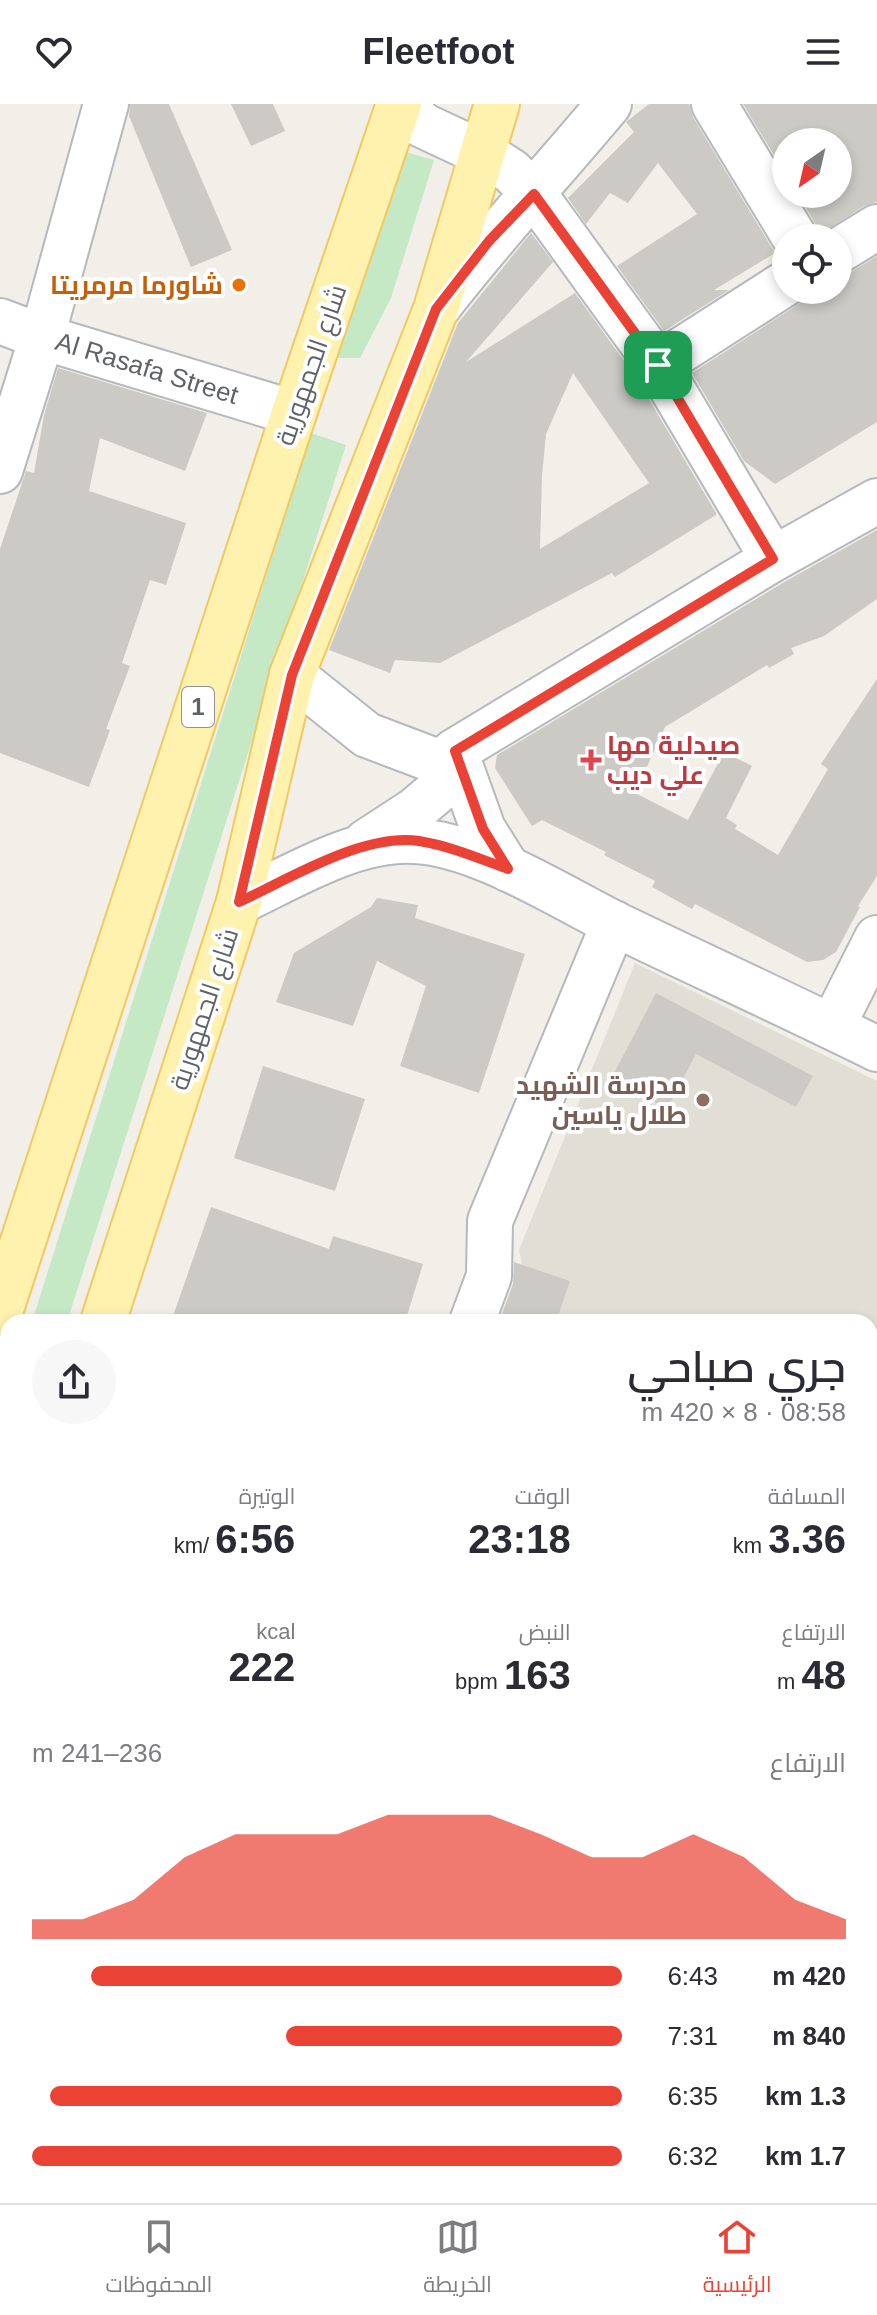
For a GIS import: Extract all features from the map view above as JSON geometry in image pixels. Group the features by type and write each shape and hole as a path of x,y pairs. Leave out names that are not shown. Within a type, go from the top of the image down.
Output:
{"main road":[{"name":"شارع الجمهورية","path":"0,1312 8,1259 401,104"},
{"name":"شارع الجمهورية","path":"106,1314 239,902 292,675 436,309 497,104"}],"street":[{"path":"0,471 42,337 106,104"},
{"path":"401,104 422,125 484,154 511,171 534,194 658,365 773,559"},
{"path":"436,309 489,241 534,194 609,104"},
{"path":"714,104 787,224"},
{"path":"852,242 877,227"},
{"path":"658,365 772,292"},
{"name":"Al Rasafa Street","path":"0,321 42,337 294,413"},
{"path":"292,675 367,735 441,763 455,751 773,559 877,501"},
{"path":"239,902 357,847 415,810 442,787 455,751"},
{"path":"455,751 483,829 508,869"},
{"path":"357,847 415,841 450,847 508,869 877,1049"},
{"path":"475,1314 489,1276 490,1221 614,923"},
{"path":"832,1027 877,938"}],"shaded area":[{"path":"635,963 877,1081 877,1314 553,1314 528,1290 519,1250"}],"green space":[{"path":"402,151 434,160 391,298 360,358 333,358"},
{"path":"311,433 346,445 70,1314 35,1314"}],"building":[{"path":"130,104 169,104 232,250 191,267 129,116"},
{"path":"231,104 273,104 285,131 251,146"},
{"path":"649,104 689,104 693,117 772,248 772,255 714,290 729,290 664,331 617,266 697,214 658,163 628,203 610,193 586,224 568,198 634,132 626,122"},
{"path":"743,104 877,104 877,202 864,206 836,224 815,224 806,208 852,208 852,128 772,128 772,152"},
{"path":"531,233 553,262 466,362 575,293 637,379 716,515 615,577 612,573 440,663 395,660 390,673 329,650 458,323","holes":["573,373 649,483 540,549 546,434"]},
{"path":"877,256 877,422 775,484 744,461 692,373 799,304 852,304 852,271"},
{"path":"58,368 207,413 185,471 100,438 89,491 186,523 166,585 150,580 122,663 130,666 106,729 110,730 89,787 0,753 0,549 26,471 34,473 44,415"},
{"path":"877,530 877,599 824,636 791,648 794,654 769,668 767,665 665,727 635,793 688,820 724,752 752,766 726,818 737,825 735,829 778,855 828,769 821,764 877,679 877,876 858,906 836,952 823,960 807,962 695,904 692,909 652,887 655,881 542,820 532,826 495,768 497,755 786,581"},
{"path":"377,898 418,905 415,918 525,954 479,1093 400,1066 426,986 377,961 353,1026 276,1002 294,953 371,907"},
{"path":"656,993 813,1076 796,1107 696,1054 667,1109 611,1079"},
{"path":"263,1066 365,1099 335,1191 234,1158"},
{"path":"211,1207 329,1249 333,1236 423,1264 407,1314 174,1314"},
{"path":"514,1262 570,1281 559,1314 502,1314 513,1284"}],"place":[{"name":"شاورما مرمريتا","path":"239,285"},
{"name":"صيدلية مها علي ديب","path":"591,760"},
{"name":"مدرسة الشهيد طلال ياسين","path":"703,1100"}],"route":[{"path":"534,194 658,365 773,559 455,751 483,829 508,869 450,847 415,841 386,842 357,847 239,902 292,675 436,309 489,241 534,194"}]}
